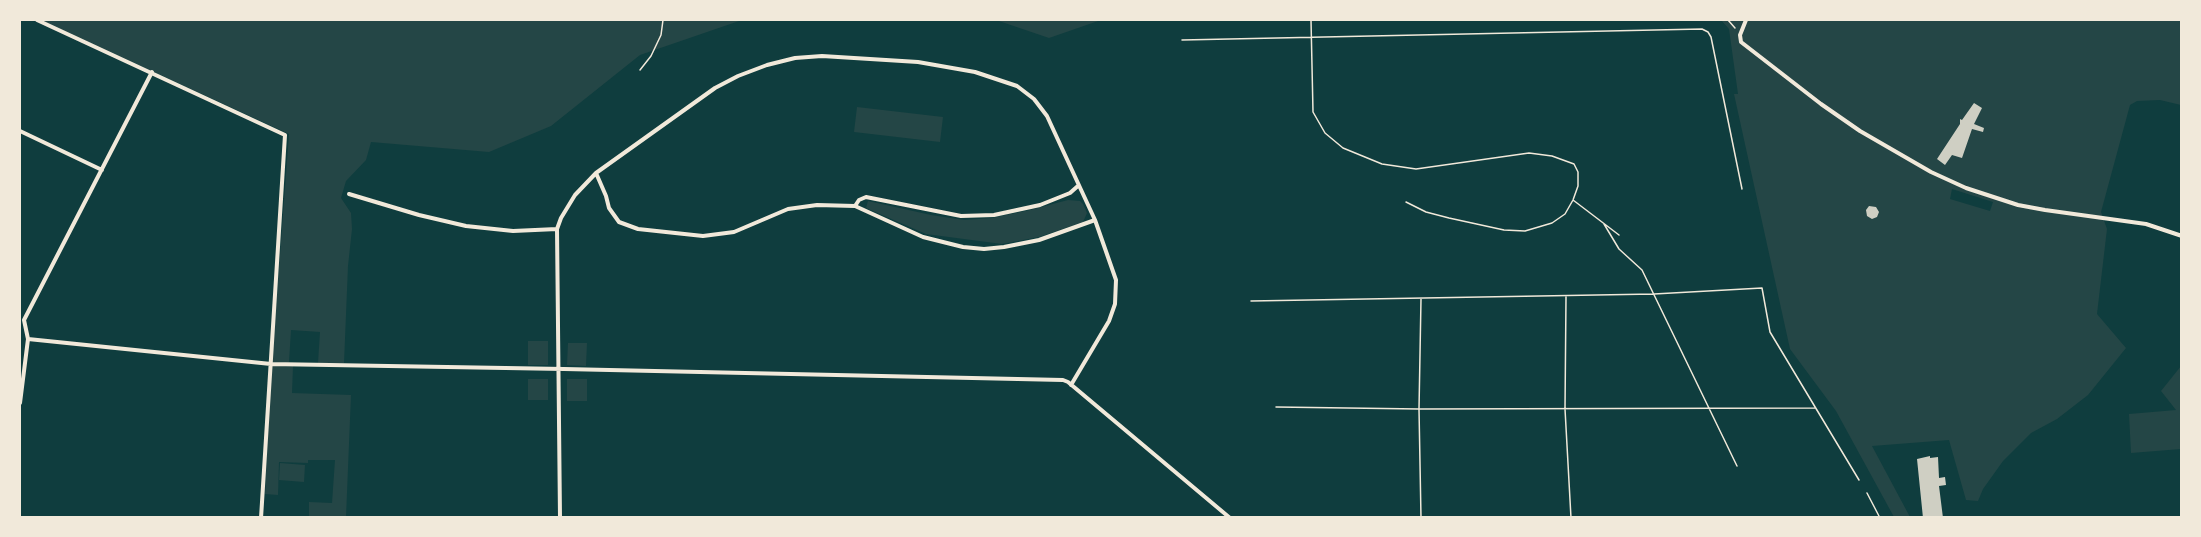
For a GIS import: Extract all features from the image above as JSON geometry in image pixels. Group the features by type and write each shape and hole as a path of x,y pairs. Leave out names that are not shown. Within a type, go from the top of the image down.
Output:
{"street":[{"path":"37,20 285,135 261,518"},
{"path":"1746,20 1740,35 1741,42 1821,104 1877,141 1948,180 2018,205 2146,224 2181,236"},
{"path":"560,518 557,229 561,218 575,195 596,173 699,99 726,82 767,65 795,58 822,56 918,62 975,72 1017,87 1040,106 1095,220 1114,272 1116,288 1115,304 1109,321 1071,385"},
{"path":"20,403 28,339 22,319 152,72"},
{"path":"20,131 102,170"},
{"path":"596,173 611,213 619,222 628,227 711,236 734,232 777,213 803,206 855,206 923,237 963,247 984,249 1004,248 1039,240 1095,220"},
{"path":"855,206 866,196 961,216 994,215 1040,205 1070,193 1079,185"},
{"path":"349,194 418,215 466,226 513,231 557,229"},
{"path":"28,339 271,364 559,368 1063,381 1071,385 1230,518"}],"path":[{"path":"640,70 651,56 661,35 663,20"},
{"path":"1311,20 1313,112 1325,134 1343,148 1382,164 1416,169 1529,153 1552,156 1574,164 1578,172 1578,186 1564,214 1552,223 1525,231 1504,230 1449,218 1426,212 1407,202"},
{"path":"1728,20 1740,35"},
{"path":"1182,40 1702,29 1711,37 1742,189"},
{"path":"1573,200 1619,235"},
{"path":"1605,224 1619,249 1642,270 1737,466"},
{"path":"1251,301 1654,294 1762,288 1770,332 1859,480"},
{"path":"1566,296 1565,409 1571,518"},
{"path":"1421,298 1419,410 1421,518"},
{"path":"1276,407 1419,410 1815,408"},
{"path":"1867,493 1880,518"},
{"path":"1753,518 1764,517"}],"shaded area":[{"path":"41,20 742,20 640,55 551,126 489,152 371,142 366,160 346,181 341,198 351,213 352,229 344,363 318,363 320,332 291,330 289,362 272,362 289,134"},
{"path":"996,20 1101,20 1049,38"},
{"path":"1721,20 2181,20 2181,105 2160,100 2137,101 2130,105 2101,212 2107,229 2097,314 2126,348 2088,395 2057,419 2031,433 2003,461 1983,489 1978,501 1966,500 1949,440 1872,446 1910,517 1894,517 1836,411 1790,349 1734,94 1738,94 1729,29","holes":["1952,189 1993,202 1990,211 1950,199"]},
{"path":"857,107 943,117 940,142 854,132"},
{"path":"1068,200 1080,201 1083,204 1087,213 1083,222 1039,237 1002,244 926,234 866,208 868,201 964,220 992,218"},
{"path":"528,341 548,341 548,365 528,365"},
{"path":"568,343 587,343 586,366 567,365"},
{"path":"271,366 293,366 292,393 351,395 346,517 309,517 309,502 332,503 335,460 308,460 308,463 279,462 278,495 265,494"},
{"path":"2181,366 2181,449 2131,453 2129,414 2176,410 2161,391"},
{"path":"528,379 548,379 548,400 528,400"},
{"path":"567,379 587,379 587,401 567,401"},
{"path":"280,463 305,465 304,482 279,480"}],"building":[{"path":"1974,103 1982,108 1974,124 1984,128 1983,132 1972,129 1962,158 1952,155 1945,165 1937,159 1960,124 1960,119 1962,120"},
{"path":"1869,206 1876,207 1879,212 1877,217 1872,219 1867,216 1866,210"},
{"path":"1930,456 1930,458 1938,457 1939,478 1945,477 1946,485 1939,486 1943,518 1923,518 1917,459"}]}
